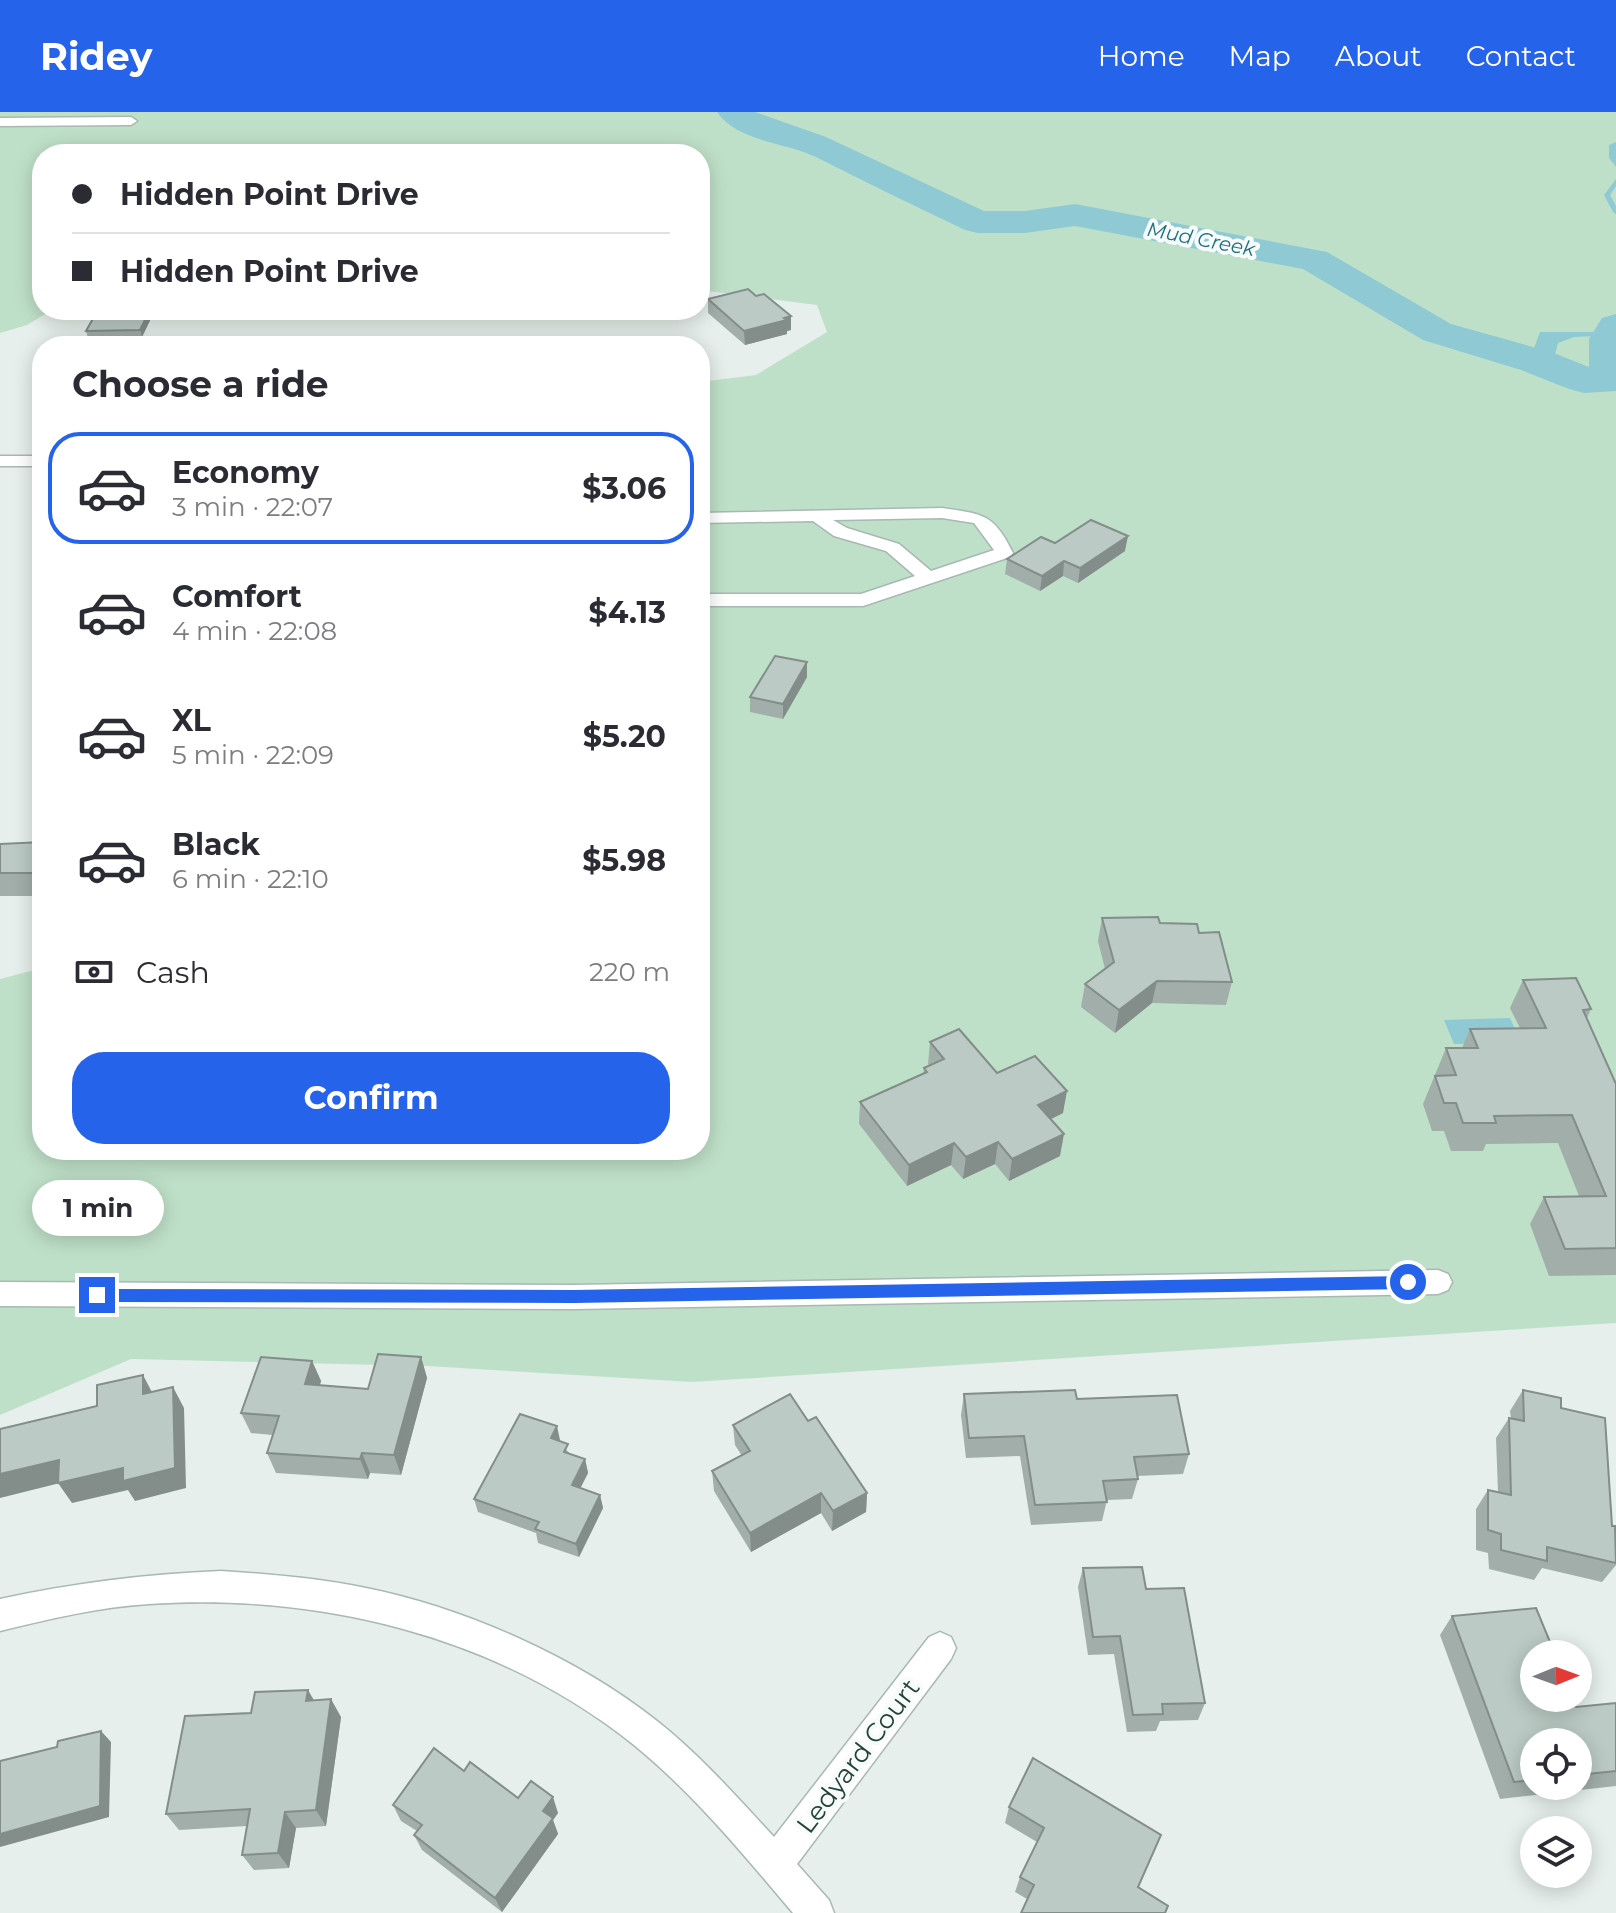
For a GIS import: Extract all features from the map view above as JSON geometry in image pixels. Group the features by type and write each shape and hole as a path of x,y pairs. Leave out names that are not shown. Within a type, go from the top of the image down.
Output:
{"street":[{"path":"0,122 131,121"},
{"path":"0,461 32,461"},
{"path":"710,518 942,513 980,519 998,540 1004,553 863,600 710,600"},
{"path":"818,516 827,528 888,545 905,556 929,580"},
{"path":"0,1294 574,1297 1438,1282"},
{"path":"0,1615 131,1590 230,1586 302,1591 387,1606 424,1617 484,1639 542,1666 615,1711 668,1752 775,1864 816,1913"},
{"name":"Ledyard Court","path":"775,1864 940,1648"}],"green space":[{"path":"0,112 1616,112 1616,1323 692,1382 427,1366 131,1359 0,1415 0,979 32,971 32,1160 710,1160 710,381 756,375 827,332 817,305 710,291 710,144 32,144 32,320 35,320 0,333"}],"water":[{"path":"1616,317 1616,381 1613,385 1564,377 1424,336 1449,329 1533,351 1540,332 1593,332","holes":["1596,336 1594,355 1603,372 1580,375 1553,362 1558,343 1574,337"]},
{"path":"1510,1018 1521,1042 1454,1044 1444,1020"}],"building":[{"path":"748,289 756,296 764,294 791,316 784,318 787,320 744,331 710,298"},
{"path":"92,320 145,320 140,330 86,331"},
{"path":"1091,520 1128,536 1080,568 1064,561 1042,576 1007,559 1041,537 1055,543"},
{"path":"775,656 807,662 783,704 750,697"},
{"path":"32,842 32,873 0,873 0,844"},
{"path":"1158,917 1160,923 1197,924 1199,933 1219,932 1232,982 1157,981 1119,1010 1085,984 1114,962 1102,918"},
{"path":"1576,978 1591,1009 1583,1010 1616,1084 1616,1248 1565,1249 1544,1197 1606,1196 1572,1115 1494,1116 1496,1123 1463,1123 1456,1103 1444,1103 1435,1076 1456,1075 1446,1048 1478,1048 1470,1029 1546,1028 1523,980"},
{"path":"959,1029 997,1073 1035,1056 1067,1091 1038,1105 1064,1134 1012,1159 998,1142 966,1157 954,1143 909,1165 860,1102 927,1072 924,1068 944,1059 930,1042"},
{"path":"378,1354 421,1357 394,1455 362,1453 360,1459 267,1453 279,1416 241,1413 261,1357 312,1361 305,1384 368,1389"},
{"path":"143,1375 143,1394 173,1387 175,1468 123,1481 123,1468 58,1483 59,1460 0,1474 0,1429 97,1406 97,1385"},
{"path":"1075,1390 1077,1399 1177,1395 1189,1454 1134,1457 1138,1479 1103,1481 1107,1502 1035,1505 1024,1436 969,1438 964,1394"},
{"path":"1523,1390 1561,1398 1561,1408 1605,1418 1616,1563 1547,1547 1547,1561 1501,1550 1501,1534 1488,1530 1488,1490 1511,1495 1509,1418 1524,1421"},
{"path":"790,1394 808,1421 816,1417 867,1493 833,1511 821,1493 750,1533 712,1471 750,1451 733,1425"},
{"path":"520,1414 557,1426 551,1438 568,1444 564,1452 585,1459 572,1485 600,1495 576,1544 535,1529 539,1522 474,1499"},
{"path":"1142,1567 1146,1589 1184,1588 1205,1703 1162,1704 1163,1714 1133,1715 1120,1636 1093,1637 1083,1568"},
{"path":"1536,1608 1549,1640 1520,1640 1520,1712 1592,1712 1592,1705 1616,1703 1616,1771 1592,1774 1592,1728 1520,1728 1520,1781 1514,1782 1452,1616"},
{"path":"308,1690 306,1701 331,1699 316,1810 285,1812 278,1853 242,1855 250,1809 166,1814 185,1716 251,1713 255,1692"},
{"path":"101,1731 100,1806 0,1834 0,1761 57,1747 58,1741"},
{"path":"434,1748 464,1771 470,1762 518,1798 531,1781 553,1797 543,1811 553,1818 495,1898 414,1835 422,1825 393,1805"},
{"path":"1033,1758 1161,1835 1138,1887 1168,1906 1165,1913 1021,1913 1034,1885 1020,1877 1044,1828 1009,1807"}],"waterway":[{"name":"Mud Creek","path":"733,112 757,126 814,144 978,222 1025,222 1075,215 1314,260 1437,332 1536,361 1584,380 1611,380 1609,346 1616,326"},
{"path":"1616,144 1612,145 1612,158 1616,165"},
{"path":"1616,181 1607,195 1616,212"}],"route":[{"path":"97,1295 574,1297 1408,1282"}]}
